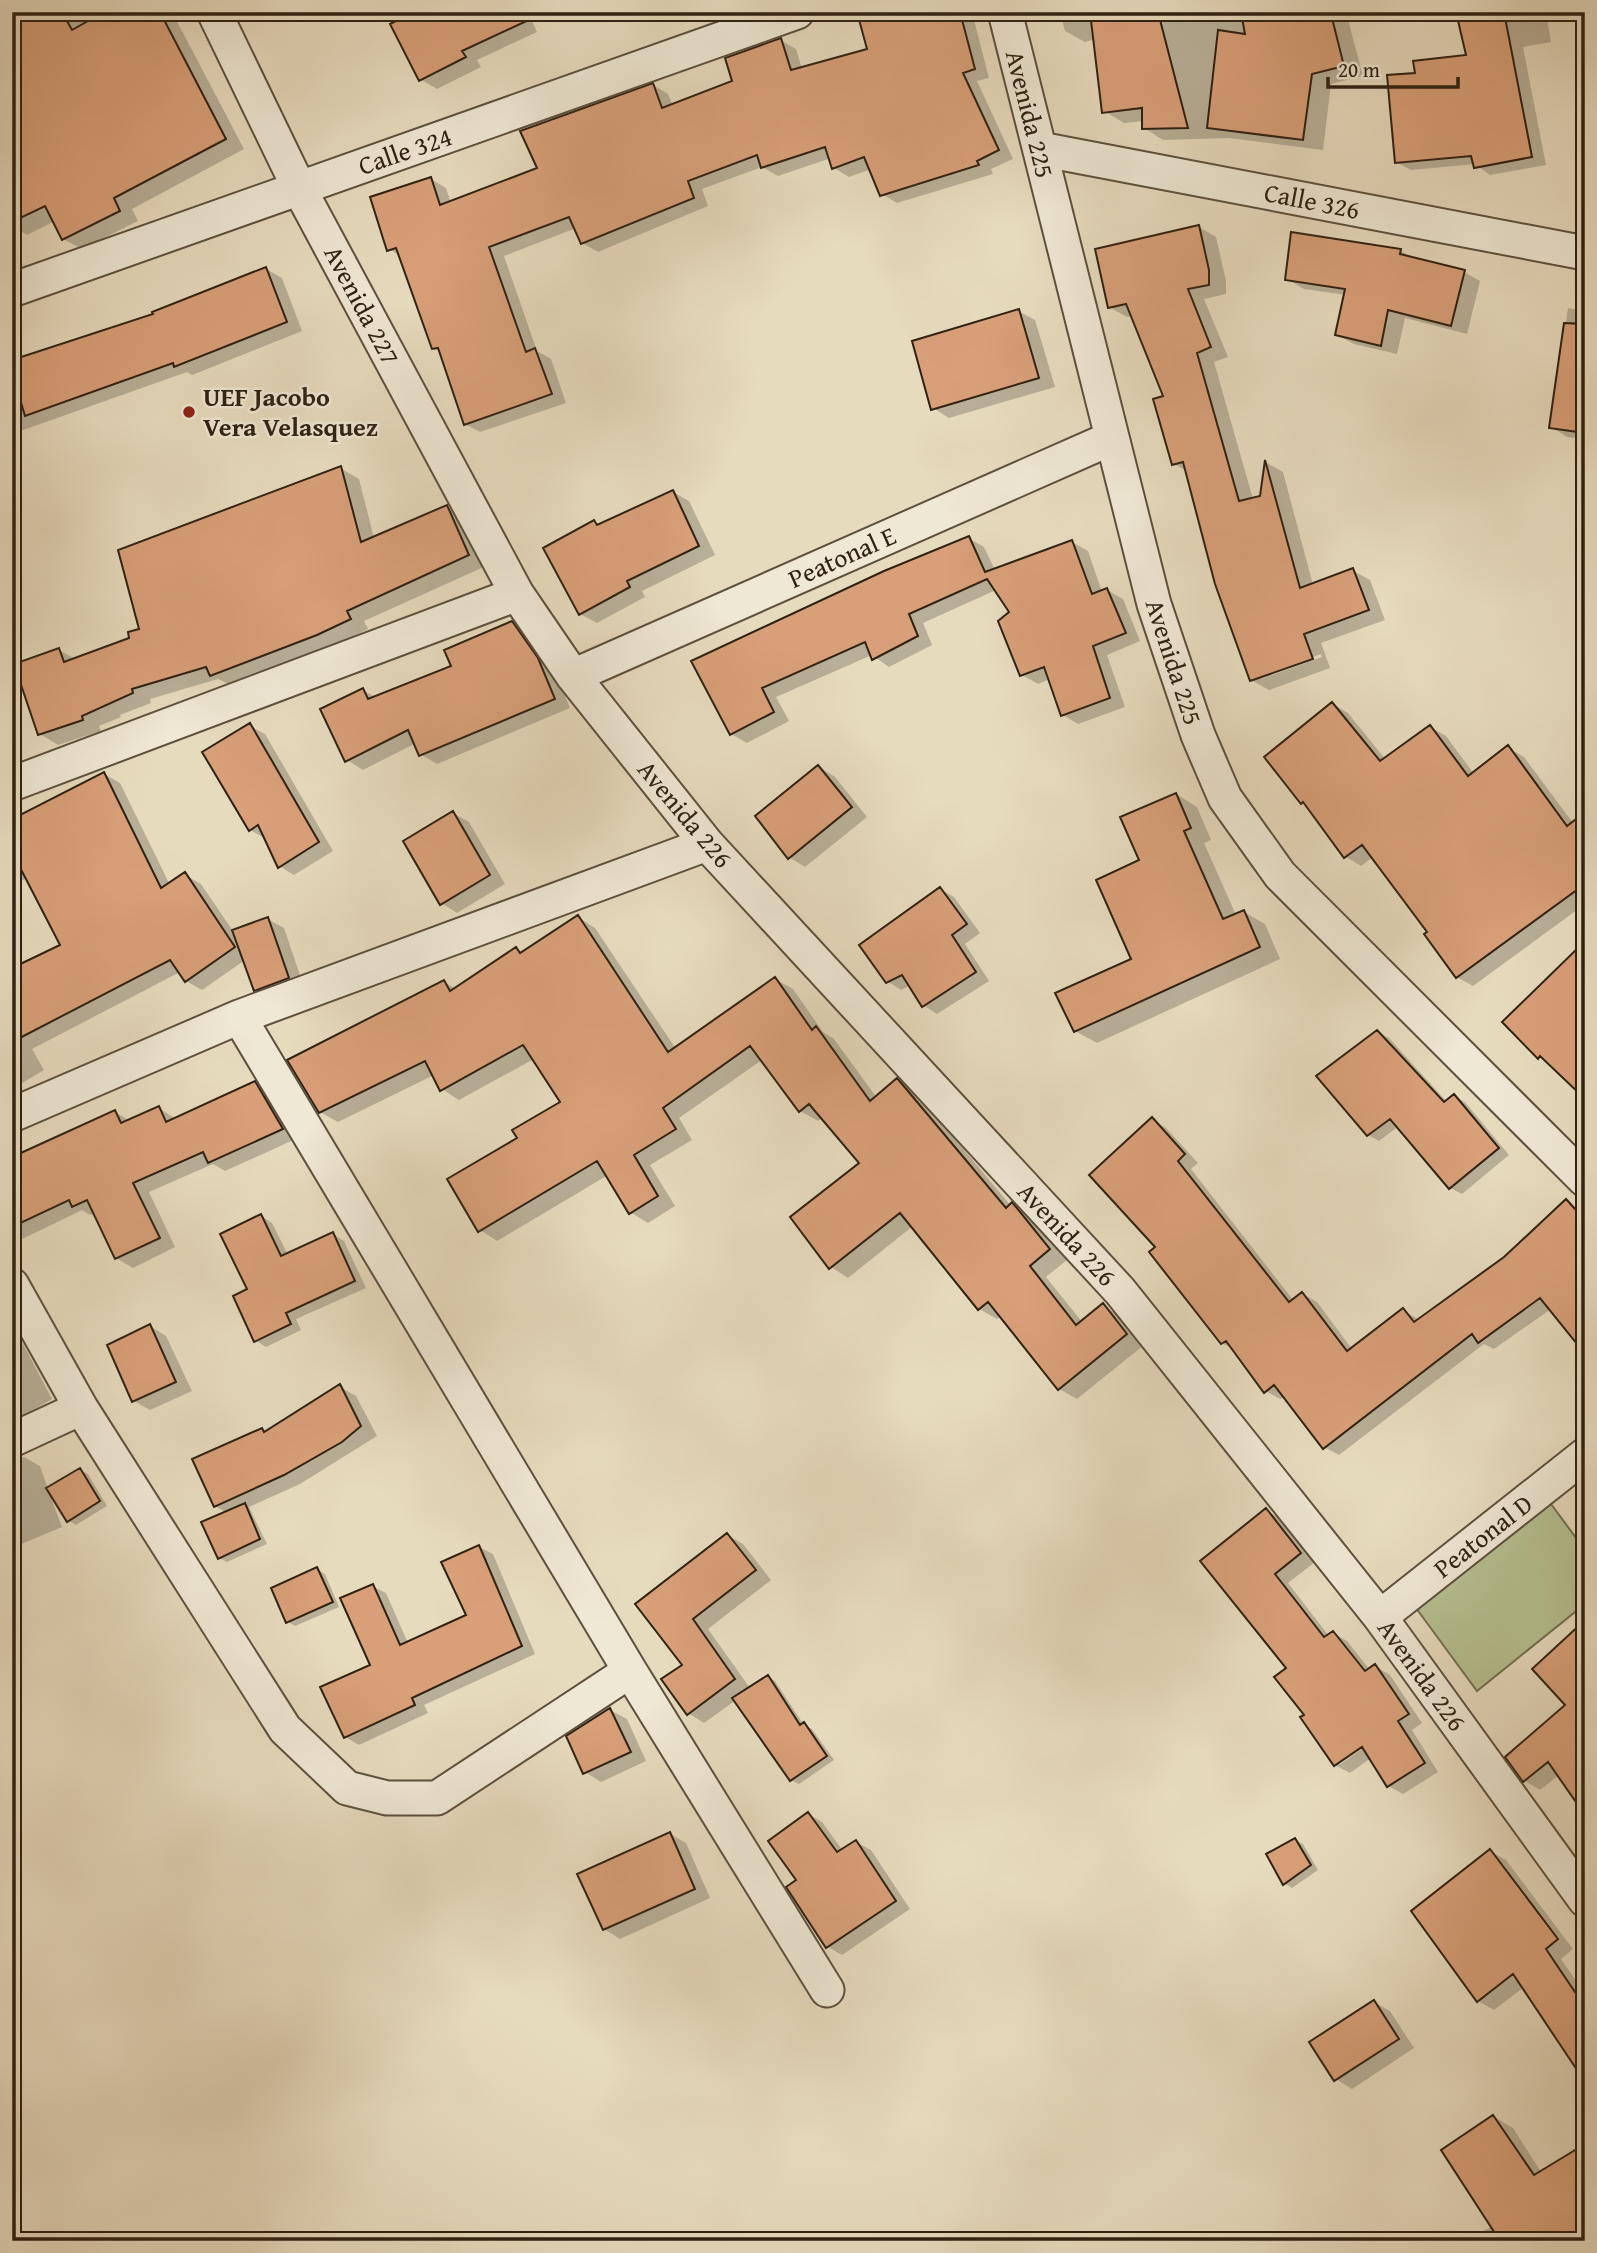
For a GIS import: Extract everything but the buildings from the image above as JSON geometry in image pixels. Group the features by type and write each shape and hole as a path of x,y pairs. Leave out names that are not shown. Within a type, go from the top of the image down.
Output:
{"street":[{"name":"Avenida 227","path":"215,12 299,188 517,594"},
{"name":"Calle 324","path":"12,290 797,12"},
{"name":"Avenida 225","path":"1005,12 1154,604 1198,735 1225,798 1280,875 1585,1180"},
{"name":"Calle 326","path":"1040,149 1585,253"},
{"name":"Peatonal E","path":"573,676 1112,438"},
{"name":"Avenida 226","path":"517,594 573,676 707,844 1120,1291 1380,1617 1585,1900"},
{"path":"12,784 517,594"},
{"path":"12,1115 239,1017 707,844"},
{"path":"239,1017 630,1671 827,1990"},
{"path":"12,1285 81,1408 285,1728 347,1788 387,1798 436,1798 630,1671"},
{"path":"12,1440 81,1408"},
{"name":"Peatonal D","path":"1380,1617 1585,1455"}],"green space":[{"path":"1551,1504 1585,1550 1585,1604 1477,1691 1416,1608"}],"place":[{"name":"UEF Jacobo Vera Velasquez","path":"189,412"}]}
